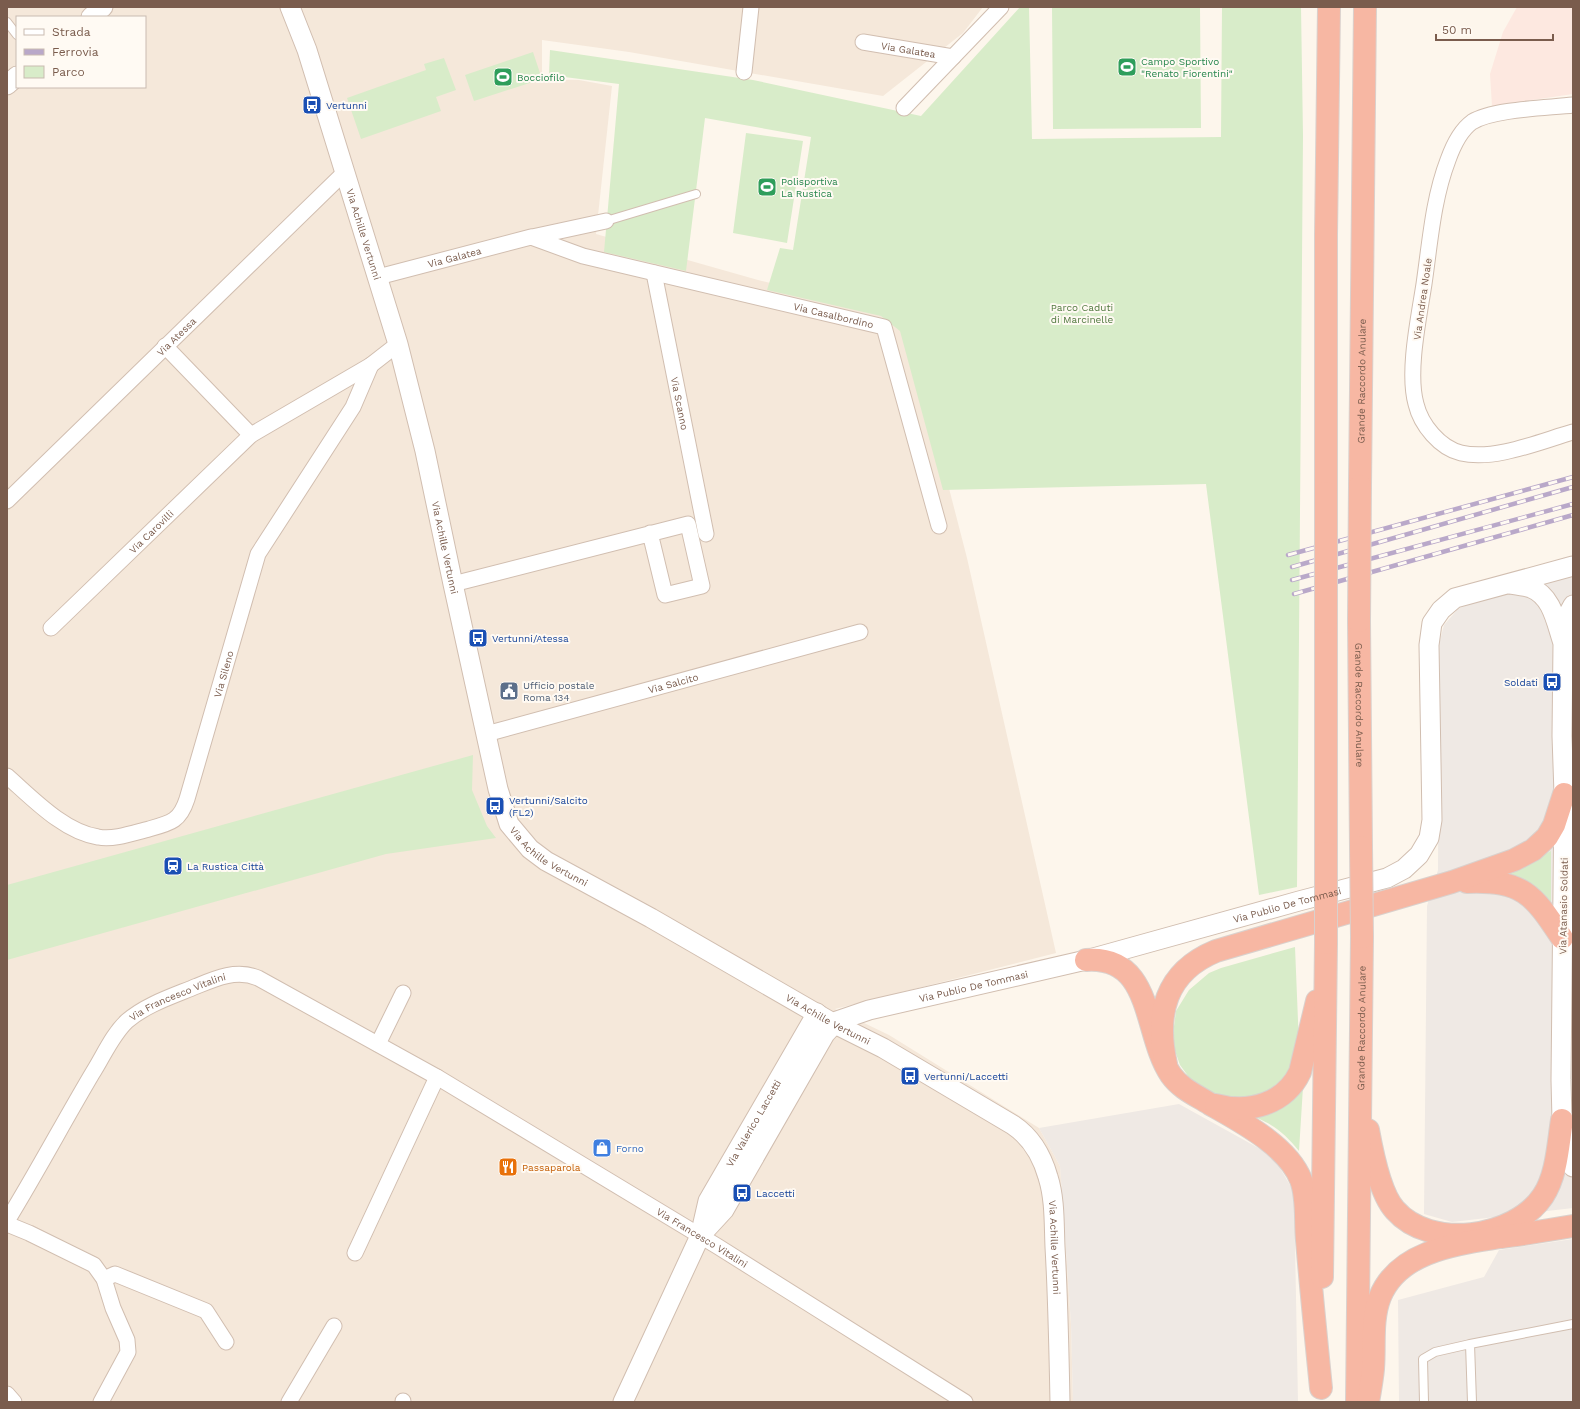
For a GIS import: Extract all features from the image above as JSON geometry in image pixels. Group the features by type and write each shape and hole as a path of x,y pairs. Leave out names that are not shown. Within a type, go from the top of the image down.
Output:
{"highway":[{"path":"1321,1395 1326,952 1326,235 1329,7"},
{"name":"Grande Raccordo Anulare","path":"1357,1402 1362,937 1359,621 1365,7"},
{"path":"1166,1064 1161,1029 1164,1008 1169,994 1178,977 1194,962 1211,953 1250,940 1452,882 1514,860 1540,845 1547,837 1554,825 1564,794"},
{"path":"1452,882 1489,881 1509,885 1518,889 1527,894 1536,902 1562,938"},
{"path":"1209,1103 1222,1107 1240,1108 1259,1106 1276,1099 1293,1084 1301,1068 1326,952"},
{"path":"1086,960 1096,959 1111,963 1125,970 1134,980 1141,994 1156,1043 1170,1074 1192,1094 1209,1103 1272,1144 1289,1160 1301,1181 1305,1199 1307,1241 1321,1395"},
{"path":"1360,1050 1364,1110 1370,1144 1385,1196 1401,1216 1423,1228 1445,1234 1471,1234 1500,1228 1522,1217 1542,1197 1552,1178 1562,1120"},
{"path":"1368,1402 1373,1369 1374,1326 1379,1298 1387,1282 1404,1267 1410,1262 1430,1252 1452,1245 1573,1226"}],"street":[{"path":"92,16 103,7"},
{"name":"Via Achille Vertunni","path":"290,7 305,46 398,344 425,451 452,584 506,816 516,833 537,855 652,918 833,1023 878,1045 1020,1130 1036,1149 1049,1178 1053,1206 1059,1304 1060,1402"},
{"path":"744,72 751,7"},
{"name":"Via Galatea","path":"904,108 1001,7"},
{"name":"Via Galatea","path":"863,42 953,57"},
{"path":"7,84 16,77"},
{"name":"Via Andrea Noale","path":"1573,105 1486,115 1472,122 1461,133 1448,159 1437,194 1414,354 1413,389 1420,417 1428,428 1446,446 1461,453 1489,455 1573,432"},
{"name":"Via Atessa","path":"7,501 345,172"},
{"name":"Via Galatea","path":"378,276 531,237 606,221"},
{"name":"Via Casalbordino","path":"531,237 583,256 884,327 938,526"},
{"name":"Via Scanno","path":"654,273 706,534"},
{"name":"Via Carovilli","path":"51,628 251,435 371,365 398,344"},
{"path":"165,346 251,435"},
{"name":"Via Sileno","path":"7,776 51,814 68,826 99,837 124,835 155,827 173,820 182,813 258,554 353,407 371,365"},
{"path":"452,584 650,533 688,524 702,586 665,595 650,533"},
{"name":"Via Publio De Tommasi","path":"833,1023 845,1017 869,1010 1086,960 1387,878 1399,872 1412,863 1424,848 1429,838 1432,820 1429,645 1432,624 1441,610 1455,598 1573,566"},
{"name":"Via Atanasio Soldati","path":"1508,583 1532,588 1545,597 1552,608 1563,644"},
{"name":"Via Atanasio Soldati","path":"1573,605 1568,614 1563,644 1562,736 1564,794 1561,1080 1562,1120 1573,1167"},
{"name":"Via Salcito","path":"486,734 860,632"},
{"name":"Via Francesco Vitalini","path":"7,1221 119,1030 135,1015 156,1003 219,977 235,974 247,974 258,978 437,1077 700,1236 965,1402"},
{"path":"378,1044 403,993"},
{"name":"Via Valerico Laccetti","path":"623,1402 700,1236 716,1205 782,1090 817,1013"},
{"name":"Via Valerico Laccetti","path":"782,1090 833,1023"},
{"path":"355,1253 437,1077"},
{"path":"7,1224 29,1233 94,1265 104,1279 113,1308 127,1340 128,1352 101,1402"},
{"path":"104,1279 115,1274 206,1311 226,1342"},
{"path":"289,1402 334,1326"},
{"path":"7,1394 14,1402"}],"lane":[{"path":"7,22 16,34"},
{"path":"606,221 696,194"},
{"path":"1424,1402 1423,1359 1434,1352 1573,1324"},
{"path":"1470,1344 1472,1402"}],"shaded area":[{"path":"7,7 983,7 963,33 883,96 629,52 542,40 542,79 579,80 612,86 596,234 758,280 904,314 967,558 1056,953 835,1009 889,1035 1039,1128 1060,1166 1071,1324 1073,1402 7,1402"},
{"path":"1517,7 1573,7 1573,94 1492,106 1490,74 1503,32"},
{"path":"1573,576 1573,1208 1452,1222 1424,1214 1427,906 1438,870 1439,644 1444,625 1458,609 1484,598"},
{"path":"1179,1104 1273,1156 1294,1192 1298,1402 1073,1402 1071,1324 1060,1166 1039,1128"},
{"path":"1573,1239 1573,1402 1399,1402 1398,1300 1484,1277 1499,1250"}],"green space":[{"name":"Parco Caduti di Marcinelle","path":"1020,7 1029,7 1032,139 1221,137 1222,7 1301,7 1303,136 1297,887 1259,895 1206,484 943,490 900,331 881,316 767,290 780,248 793,250 811,137 705,118 686,271 604,252 619,84 549,75 550,50 753,80 921,116"},
{"name":"Campo Sportivo \"Renato Fiorentini\"","path":"1052,7 1200,7 1201,128 1053,129"},
{"name":"Bocciofilo","path":"533,52 542,79 474,101 465,75"},
{"path":"444,58 456,90 436,97 441,111 361,139 347,98 426,70 424,64"},
{"name":"Polisportiva La Rustica","path":"746,133 803,141 787,243 733,233"},
{"path":"473,755 472,790 487,826 496,838 386,854 7,960 7,885"},
{"path":"1551,851 1551,908 1502,875"},
{"path":"1295,947 1299,1045 1288,1075 1269,1090 1248,1098 1215,1096 1194,1084 1180,1065 1173,1045 1176,1011 1189,990 1209,973 1221,968"},
{"path":"1303,1087 1299,1151 1290,1140 1270,1124 1257,1118 1269,1113"}],"railway":[{"path":"1288,555 1573,477"},
{"path":"1292,567 1573,487"},
{"path":"1292,580 1573,504"},
{"path":"1294,594 1573,515"}],"place":[{"name":"Campo Sportivo \"Renato Fiorentini\"","path":"1127,67"},
{"name":"Bocciofilo","path":"503,77"},
{"name":"Vertunni","path":"312,105"},
{"name":"Polisportiva La Rustica","path":"767,187"},
{"name":"Vertunni/Atessa","path":"478,638"},
{"name":"Soldati","path":"1552,682"},
{"name":"Ufficio postale Roma 134","path":"509,691"},
{"name":"Vertunni/Salcito (FL2)","path":"495,806"},
{"name":"La Rustica Città","path":"173,866"},
{"name":"Vertunni/Laccetti","path":"910,1076"},
{"name":"Forno","path":"602,1148"},
{"name":"Passaparola","path":"508,1167"},
{"name":"Laccetti","path":"742,1193"}]}
